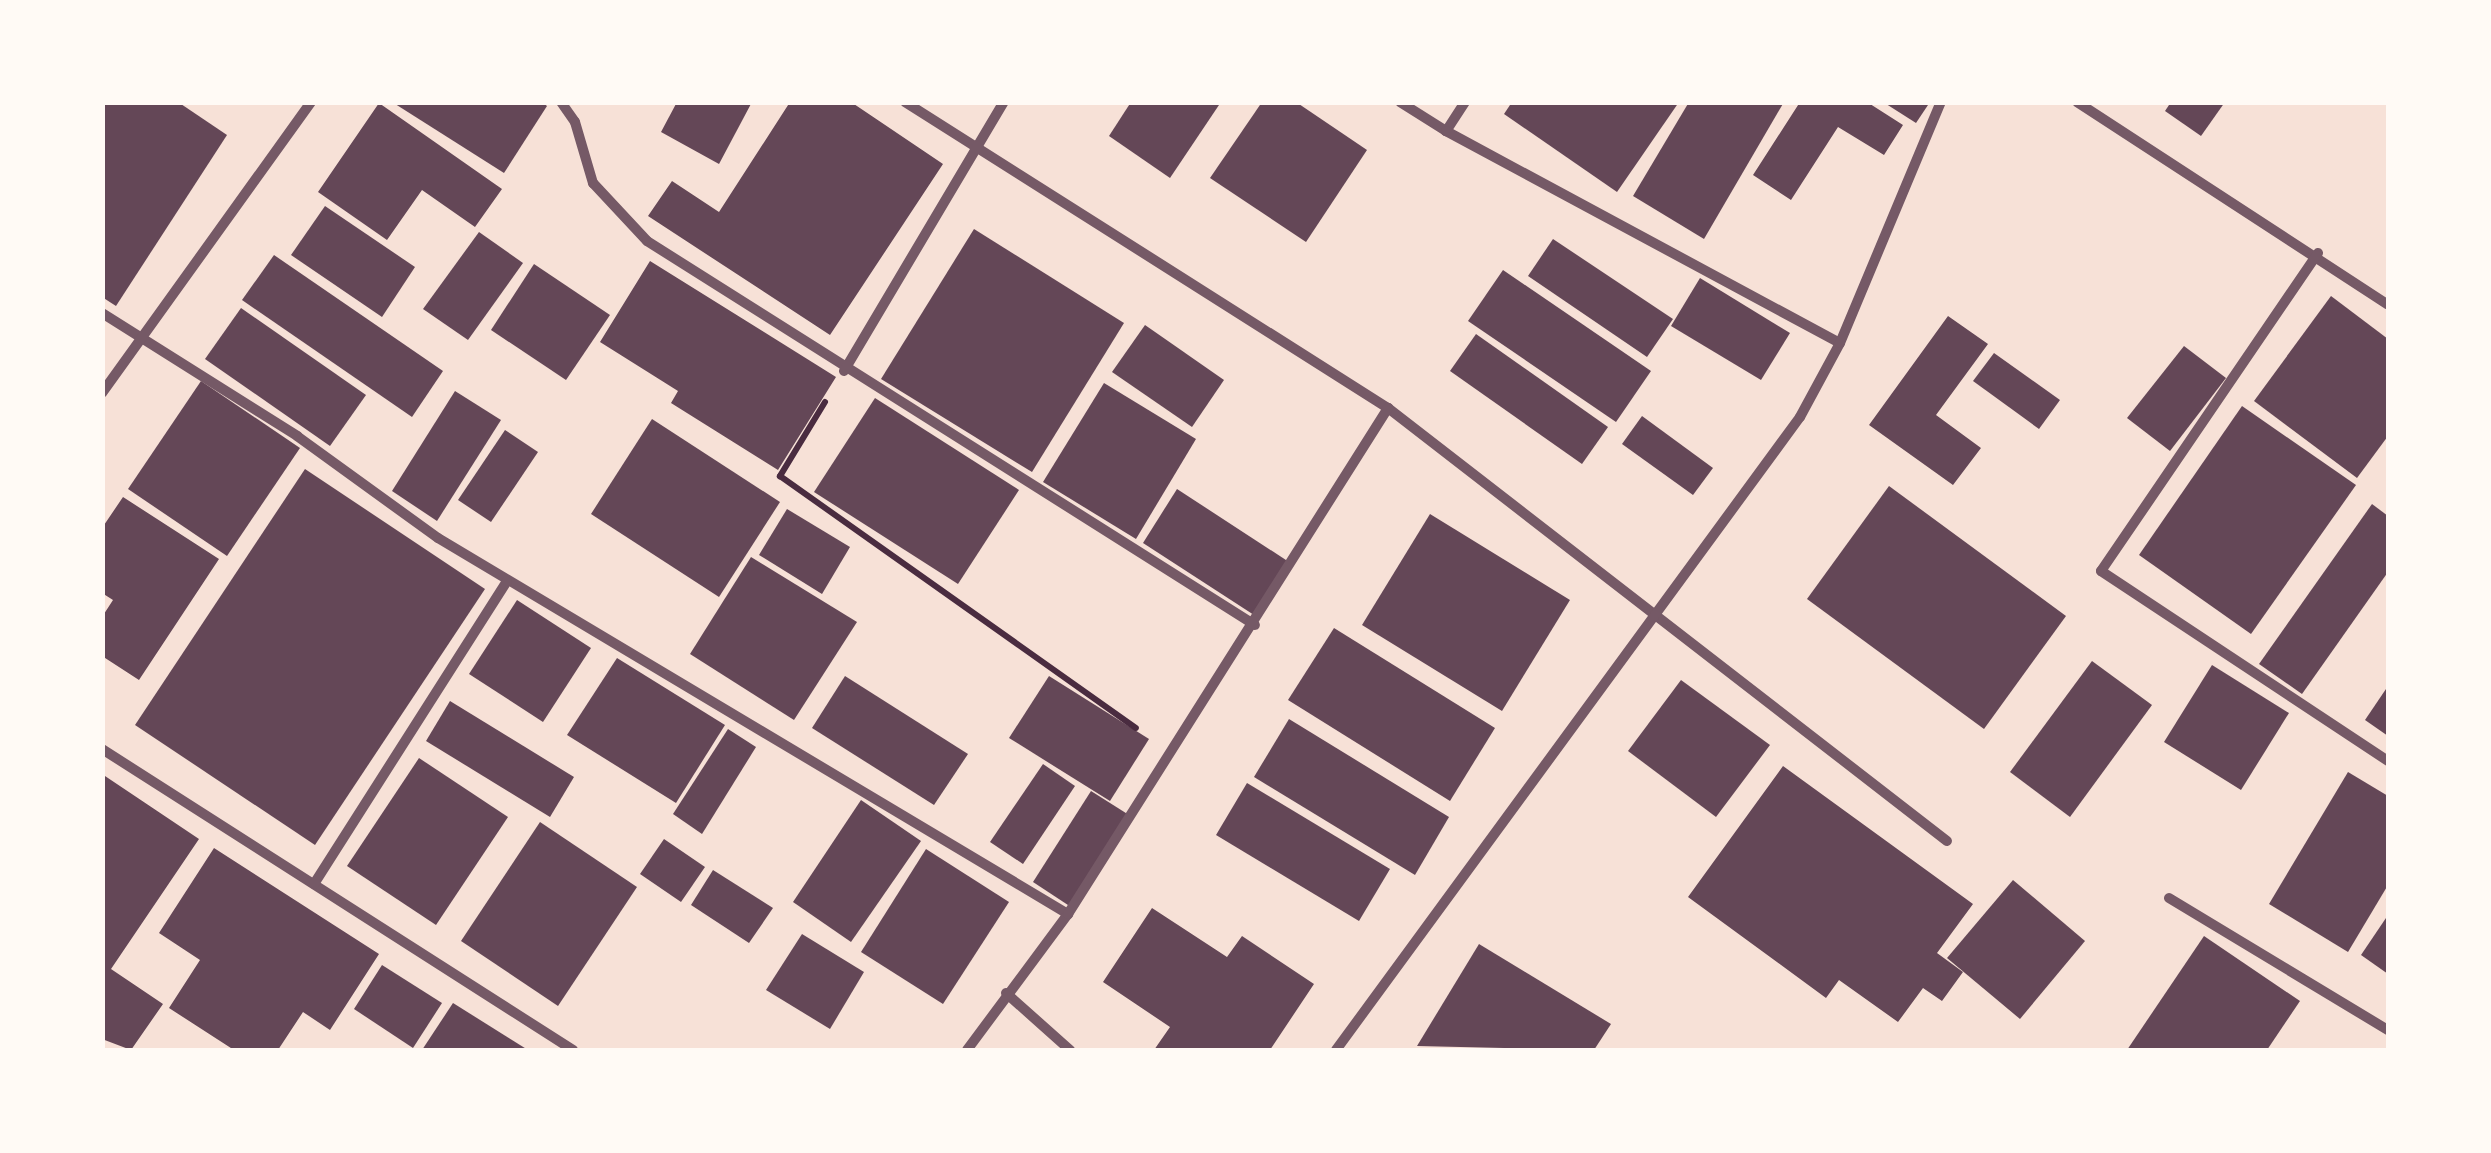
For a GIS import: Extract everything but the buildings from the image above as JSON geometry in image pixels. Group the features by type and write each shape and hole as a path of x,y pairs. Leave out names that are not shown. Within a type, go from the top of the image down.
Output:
{"street":[{"path":"102,392 310,102"},
{"path":"561,102 574,122 593,183 646,240 844,371 1254,624"},
{"path":"905,102 1388,408 1661,614 1947,841"},
{"path":"844,371 1004,102"},
{"path":"1400,102 1446,131 1840,343"},
{"path":"1446,131 1466,102"},
{"path":"1336,1050 1661,614 1800,417 1840,343 1941,102"},
{"path":"2077,102 2318,253 2388,305"},
{"path":"2318,253 2101,570 2388,761"},
{"path":"102,313 507,581 1068,914"},
{"path":"967,1050 1068,914 1388,408"},
{"path":"314,884 507,581"},
{"path":"102,750 573,1050"},
{"path":"2168,898 2388,1030"},
{"path":"1006,993 1070,1050"}],"path":[{"path":"844,371 780,476 1169,751"}]}
